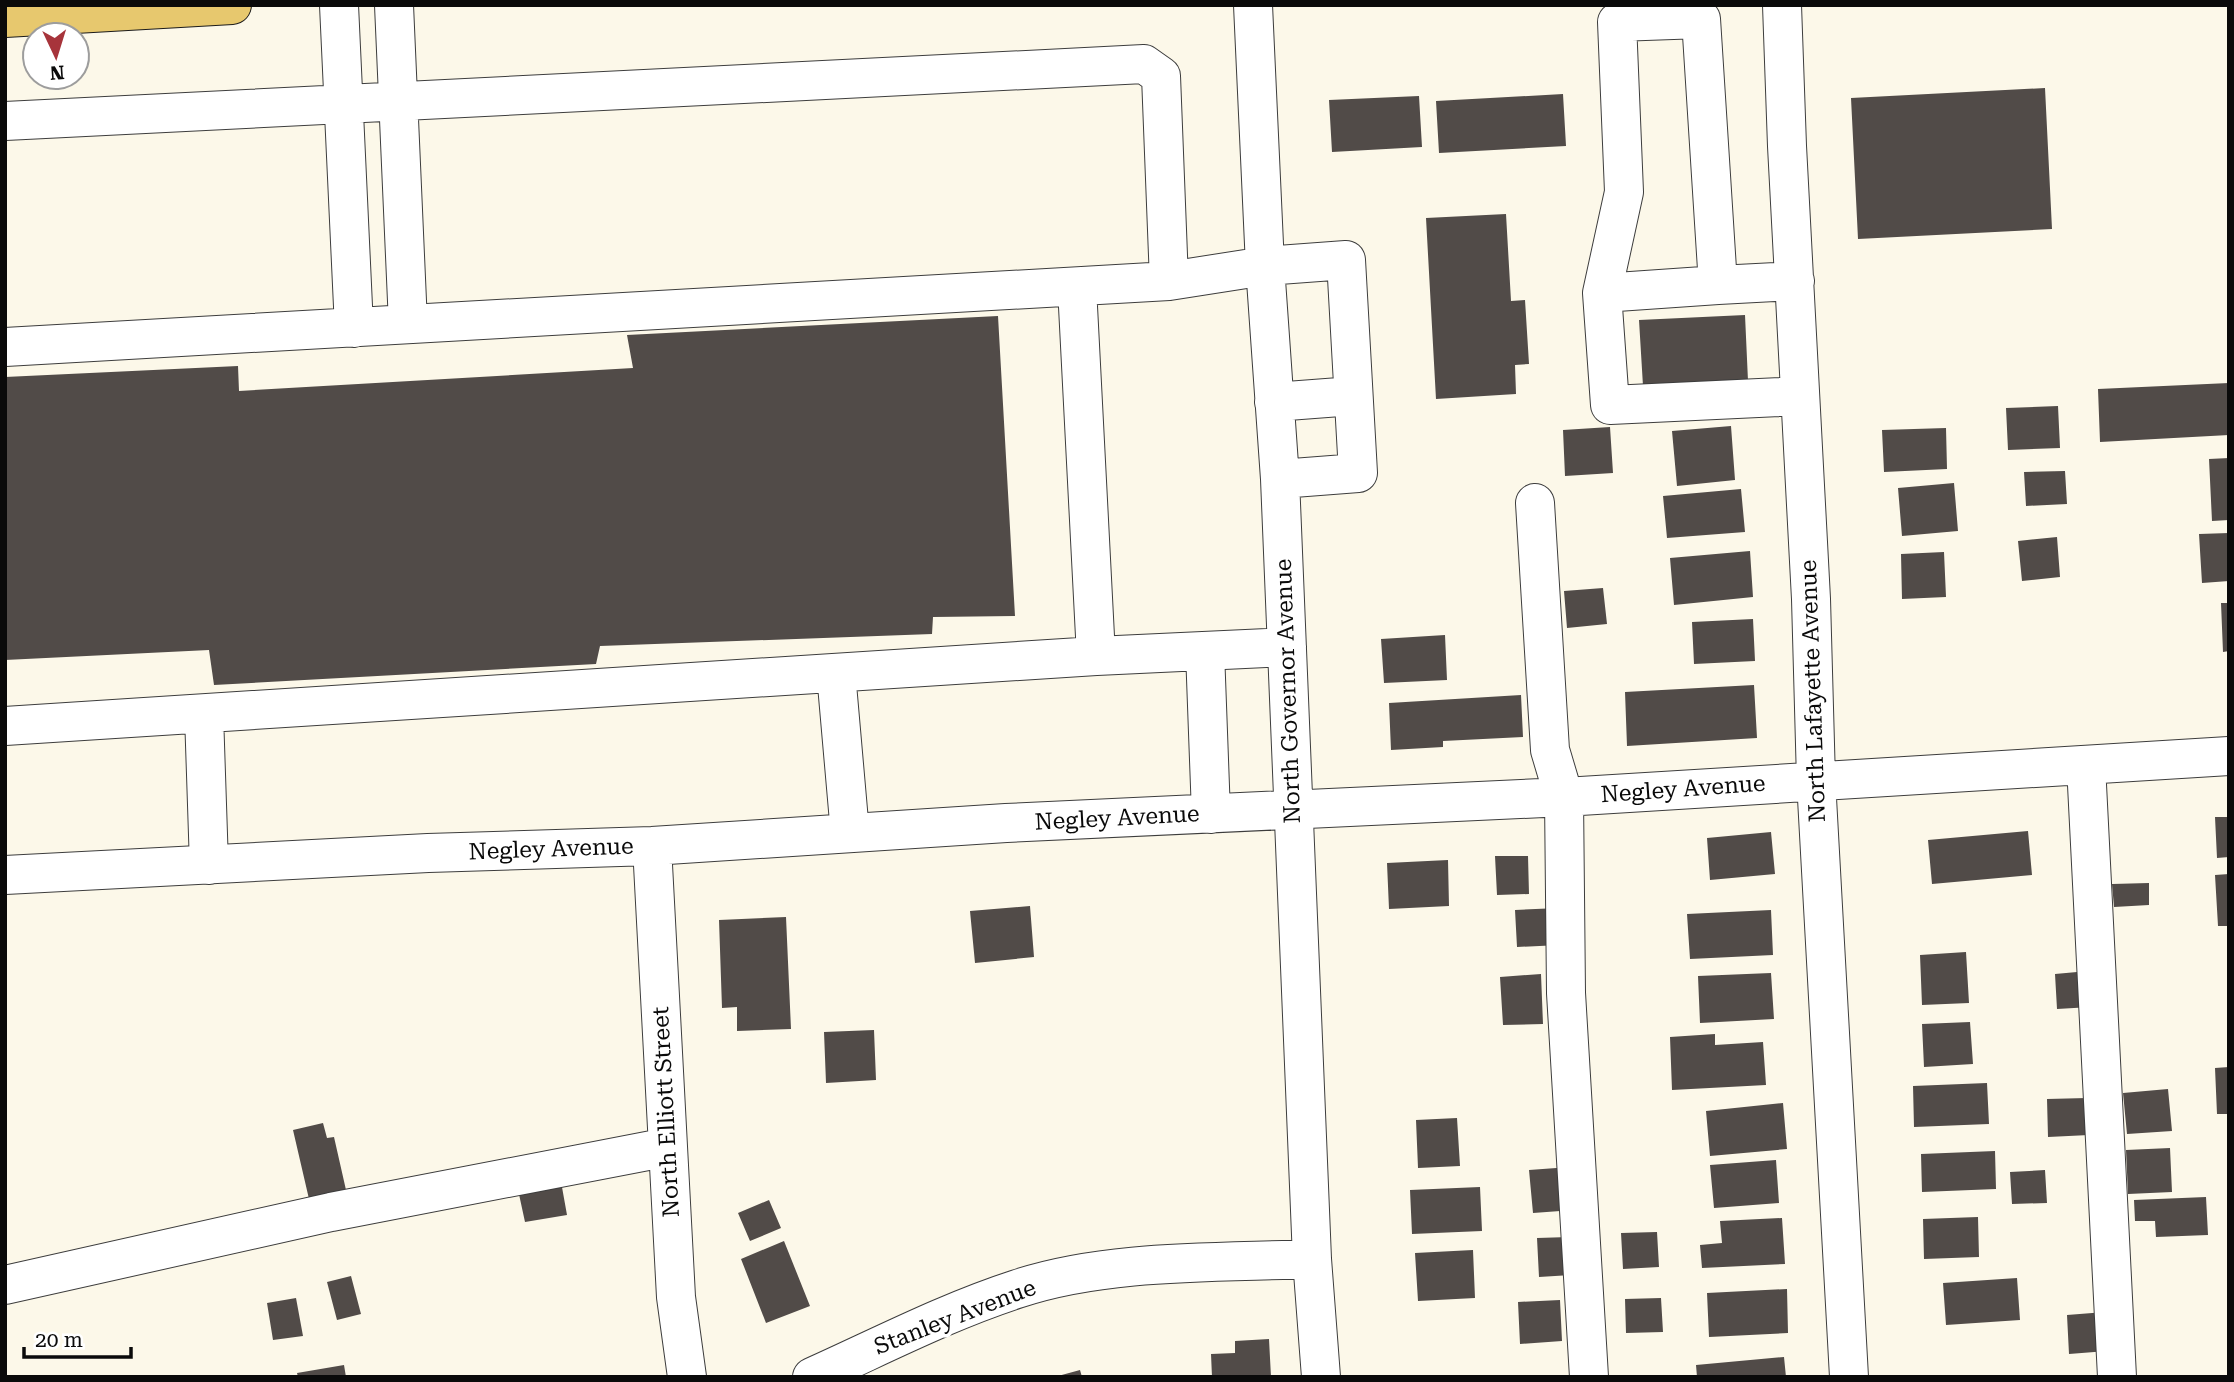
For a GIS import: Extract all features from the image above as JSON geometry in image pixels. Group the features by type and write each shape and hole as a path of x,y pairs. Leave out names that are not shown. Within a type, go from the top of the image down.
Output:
{"main road":[{"path":"5,18 232,5"}],"street":[{"path":"339,5 354,328"},
{"path":"394,5 408,324"},
{"name":"North Governor Avenue","path":"1253,5 1265,266 1280,479 1312,1259 1321,1377"},
{"name":"North Lafayette Avenue","path":"1782,5 1811,599 1816,780 1849,1377"},
{"path":"1718,285 1701,19 1617,22 1624,192 1602,293 1610,405 1799,396"},
{"path":"5,121 1144,64 1161,76 1169,281"},
{"path":"5,347 1077,287 1169,281 1265,266 1346,260 1358,473 1280,479"},
{"path":"1602,293 1795,281"},
{"path":"1077,287 1096,656"},
{"path":"1274,402 1353,396"},
{"path":"1535,503 1550,750 1563,797 1566,993 1589,1377"},
{"path":"5,726 1096,656 1287,647"},
{"path":"1205,651 1211,814"},
{"path":"835,673 850,834"},
{"path":"204,714 209,864"},
{"name":"Negley Avenue","path":"5,875 428,853 652,846 1006,823 1563,797 2229,756"},
{"path":"2086,765 2117,1377"},
{"name":"North Elliott Street","path":"652,846 676,1297 687,1377"},
{"path":"5,1285 331,1212 668,1147"},
{"name":"Stanley Avenue","path":"811,1377 935,1321 1018,1288 1093,1272 1150,1266 1312,1259"}],"building":[{"path":"2045,88 2052,229 1858,239 1851,98"},
{"path":"1563,94 1566,146 1439,153 1436,101"},
{"path":"1419,96 1422,147 1332,152 1329,100"},
{"path":"1506,214 1511,301 1525,300 1529,364 1515,365 1516,394 1436,399 1426,218"},
{"path":"1745,315 1748,381 1643,386 1639,320"},
{"path":"998,316 1015,616 933,617 932,634 600,646 596,664 214,685 209,650 5,660 5,377 238,366 239,391 633,368 627,335"},
{"path":"2229,383 2229,435 2100,442 2098,389"},
{"path":"2058,406 2060,448 2008,450 2006,408"},
{"path":"1731,426 1735,480 1677,486 1672,431"},
{"path":"1610,427 1613,473 1565,476 1563,430"},
{"path":"1946,428 1947,469 1884,472 1882,430"},
{"path":"2229,458 2229,520 2212,521 2209,459"},
{"path":"2065,471 2067,504 2026,506 2024,472"},
{"path":"1954,483 1958,531 1902,536 1898,488"},
{"path":"1741,489 1745,532 1667,538 1663,496"},
{"path":"2229,533 2229,581 2202,583 2199,534"},
{"path":"2057,537 2060,577 2022,581 2018,541"},
{"path":"1750,551 1753,597 1674,605 1670,558"},
{"path":"1944,552 1946,597 1902,599 1901,554"},
{"path":"1603,588 1607,624 1567,628 1564,591"},
{"path":"2221,603 2229,603 2229,651 2223,652"},
{"path":"1753,619 1755,661 1694,664 1692,622"},
{"path":"1445,635 1447,680 1384,683 1381,639"},
{"path":"1754,685 1757,738 1627,746 1625,692"},
{"path":"1521,695 1523,737 1443,741 1443,747 1391,750 1389,703"},
{"path":"2215,817 2229,817 2229,857 2217,858"},
{"path":"2028,831 2032,875 1932,884 1928,840"},
{"path":"1771,832 1775,874 1710,880 1707,838"},
{"path":"1495,856 1528,856 1529,894 1497,895"},
{"path":"1448,860 1449,906 1389,909 1387,863"},
{"path":"2229,874 2229,926 2218,926 2215,875"},
{"path":"2149,883 2149,905 2114,907 2112,884"},
{"path":"1030,906 1034,957 975,963 970,911"},
{"path":"1559,908 1560,945 1517,947 1515,910"},
{"path":"1771,910 1773,955 1690,959 1687,914"},
{"path":"786,917 791,1029 737,1031 737,1007 722,1008 719,920"},
{"path":"1966,952 1969,1003 1922,1005 1920,955"},
{"path":"2088,971 2091,1007 2057,1009 2055,974"},
{"path":"1771,973 1774,1019 1700,1023 1698,976"},
{"path":"1541,974 1543,1024 1503,1025 1500,977"},
{"path":"1970,1022 1973,1064 1924,1067 1922,1024"},
{"path":"874,1030 876,1080 826,1083 824,1032"},
{"path":"1715,1034 1715,1045 1763,1042 1766,1085 1672,1090 1670,1037"},
{"path":"2229,1067 2229,1114 2217,1114 2215,1068"},
{"path":"1987,1083 1989,1124 1914,1127 1913,1086"},
{"path":"2168,1089 2172,1131 2127,1134 2123,1093"},
{"path":"2087,1098 2089,1135 2048,1137 2047,1099"},
{"path":"1783,1103 1787,1149 1710,1156 1706,1111"},
{"path":"1457,1118 1460,1166 1418,1168 1416,1120"},
{"path":"323,1123 327,1138 334,1137 346,1190 309,1199 293,1130"},
{"path":"2170,1148 2172,1192 2128,1194 2126,1150"},
{"path":"1995,1151 1996,1189 1922,1192 1921,1154"},
{"path":"1776,1160 1779,1203 1714,1208 1710,1165"},
{"path":"1570,1167 1574,1210 1533,1213 1529,1170"},
{"path":"2045,1170 2047,1203 2012,1204 2010,1172"},
{"path":"560,1176 567,1215 525,1222 517,1185"},
{"path":"1480,1187 1482,1231 1412,1234 1410,1190"},
{"path":"2206,1197 2208,1235 2156,1237 2155,1221 2135,1221 2134,1200"},
{"path":"769,1200 781,1228 750,1241 738,1213"},
{"path":"1978,1217 1979,1257 1924,1259 1923,1219"},
{"path":"1782,1218 1785,1264 1702,1268 1700,1245 1722,1243 1720,1221"},
{"path":"1657,1232 1659,1267 1623,1269 1621,1233"},
{"path":"1569,1237 1571,1275 1539,1277 1537,1238"},
{"path":"784,1241 810,1306 766,1323 741,1259"},
{"path":"1473,1250 1475,1298 1418,1301 1415,1253"},
{"path":"351,1276 361,1314 337,1320 327,1282"},
{"path":"2017,1278 2020,1320 1946,1325 1943,1283"},
{"path":"1787,1289 1788,1333 1709,1337 1707,1293"},
{"path":"296,1298 303,1336 273,1340 267,1303"},
{"path":"1661,1298 1663,1332 1626,1333 1625,1299"},
{"path":"1560,1300 1562,1341 1520,1344 1518,1302"},
{"path":"2105,1312 2107,1351 2069,1354 2067,1315"},
{"path":"1269,1339 1271,1377 1212,1377 1211,1354 1235,1353 1235,1341"},
{"path":"1784,1357 1786,1377 1697,1377 1696,1365"},
{"path":"344,1365 346,1377 298,1377 297,1373"},
{"path":"1080,1370 1082,1377 1058,1377 1058,1376"}]}
